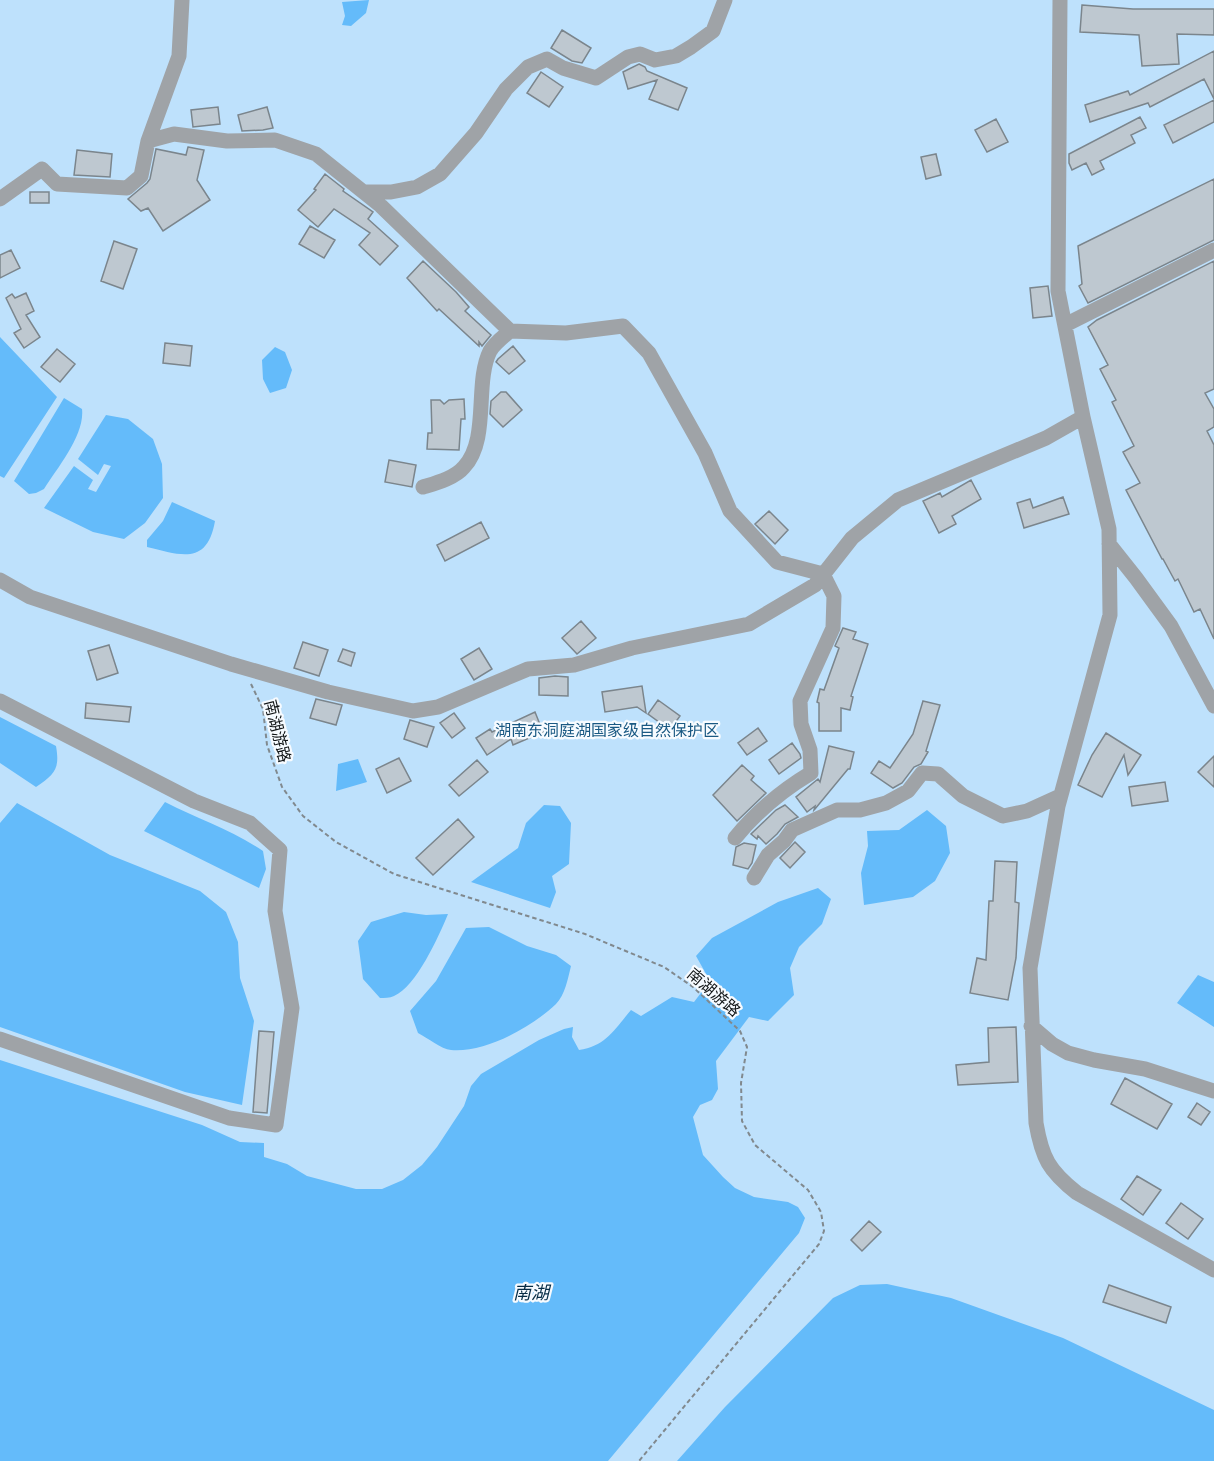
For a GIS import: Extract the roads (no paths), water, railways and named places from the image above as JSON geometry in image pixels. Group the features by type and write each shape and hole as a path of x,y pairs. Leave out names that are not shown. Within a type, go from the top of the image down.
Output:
{"street":[{"path":"0,199 42,169 57,184 127,188 141,176 148,141 179,56 182,0"},
{"path":"364,192 391,192 417,187 440,174 476,134 506,89 528,67 547,59 563,68 596,78 628,57 640,54 656,60 676,56 713,30 725,0"},
{"path":"1060,0 1058,291 1108,529 1110,615 1060,796 1030,968 1035,1123 1040,1146 1058,1178 1077,1193 1214,1270"},
{"path":"148,141 174,134 227,141 275,140 316,154 381,206 510,331 566,333 623,326 649,353 705,453 730,511 777,562 823,574 834,596 833,628 800,701 801,724 810,750 811,772 765,804 735,838"},
{"path":"1065,326 1214,250"},
{"path":"423,487 443,480 463,469 476,451 485,363 492,348 510,331"},
{"path":"0,580 30,597 243,668 328,693 413,711 438,707 528,669 574,665 632,648 749,624 814,585 852,538 898,500 1046,438 1083,417"},
{"path":"1109,544 1171,626 1214,706"},
{"path":"0,701 194,801 250,823 280,850 275,911 292,1008 276,1125 229,1118 0,1039"},
{"path":"754,878 768,855 784,841 792,830 837,810 860,810 886,803 908,791 922,773 938,774 963,796 1003,816 1027,811 1060,796"},
{"path":"1032,1026 1052,1044 1068,1053 1145,1069 1214,1091"}],"water":[{"path":"369,0 366,13 351,26 342,25 345,16 342,2"},
{"path":"0,337 57,397 4,478 0,476"},
{"path":"275,347 285,352 292,370 286,388 270,393 263,379 262,360"},
{"path":"64,398 82,409 82,419 75,440 44,489 29,494 14,481"},
{"path":"106,415 128,419 153,439 162,464 163,498 145,523 124,539 93,532 44,508 74,466 93,480 88,489 96,492 111,466 104,464 98,475 78,459"},
{"path":"172,502 215,521 206,545 199,551 181,554 147,547 147,540 163,521"},
{"path":"0,717 56,746 55,770 36,787 0,763"},
{"path":"358,759 367,782 336,791 338,764"},
{"path":"165,802 263,851 266,869 259,888 144,831"},
{"path":"17,803 110,855 200,891 226,912 238,942 240,978 254,1021 242,1105 185,1092 0,1027 0,823"},
{"path":"544,805 560,806 571,823 569,864 552,876 556,892 550,908 471,882 518,848 526,823"},
{"path":"927,810 946,826 950,853 935,881 913,897 864,905 861,873 868,846 867,831 899,830"},
{"name":"南湖","path":"818,888 831,899 822,924 799,947 790,968 794,995 768,1021 749,1017 716,1061 718,1089 712,1100 700,1105 693,1117 703,1155 735,1188 754,1197 788,1202 798,1207 805,1218 799,1233 608,1461 0,1461 0,1060 202,1125 240,1142 264,1143 264,1157 287,1164 307,1176 356,1189 382,1189 403,1180 422,1165 464,1106 471,1086 481,1074 539,1040 564,1029 573,1027 572,1037 579,1050 603,1041 631,1010 641,1016 672,997 694,1002 710,981 696,956 712,938 778,902"},
{"path":"404,912 426,915 448,914 426,960 410,982 394,996 380,998 363,979 358,941 371,922"},
{"path":"489,927 527,946 556,955 571,966 562,996 546,1013 493,1043 464,1050 451,1050 439,1046 418,1033 410,1011 436,981 466,928"},
{"path":"1198,975 1214,982 1214,1027 1177,1003"},
{"path":"887,1284 951,1298 1063,1338 1214,1410 1214,1461 677,1461 725,1407 833,1298 860,1285"}],"park label":[{"name":"湖南东洞庭湖国家级自然保护区","path":"607,730"}]}
